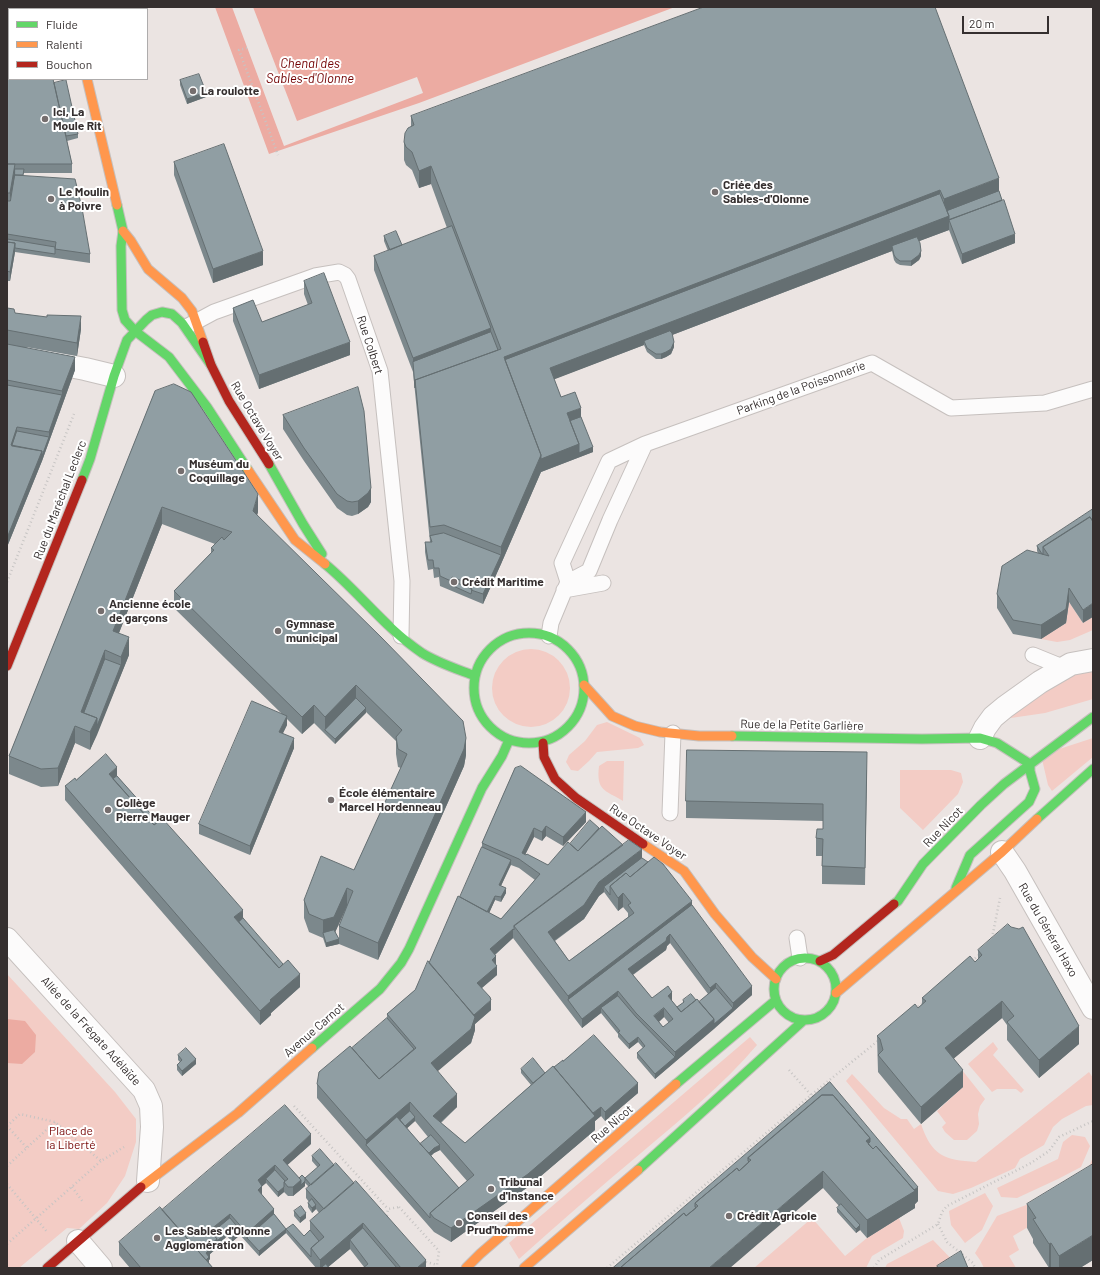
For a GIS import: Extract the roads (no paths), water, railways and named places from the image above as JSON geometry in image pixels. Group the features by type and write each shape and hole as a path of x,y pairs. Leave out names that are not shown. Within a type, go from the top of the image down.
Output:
{"street":[{"path":"7,354 85,369 116,370 122,310 121,246 123,231 87,80"},
{"name":"Rue Octave Voyer","path":"123,231 148,269 182,298 192,311 190,325 211,366 230,401 332,570"},
{"path":"149,282 165,284"},
{"path":"122,310 130,291"},
{"name":"Rue Octave Voyer","path":"122,310 125,320 135,331 169,357 207,407 295,540 332,570 370,608 422,653 448,666 475,676"},
{"path":"135,331 146,320 162,312 172,314 190,325"},
{"name":"Rue du Maréchal Leclerc","path":"7,666 90,459 116,370 127,340 135,331"},
{"path":"526,633 549,636 560,642 569,650 577,661 582,672 584,685 582,706 577,716 563,733 553,739 543,743 526,744 509,740 490,728 480,714 475,698 474,687 475,676 479,665 485,654 503,639 526,633"},
{"path":"980,738 986,725 993,717 1040,682 1071,664 1093,660"},
{"name":"Rue de la Petite Garlière","path":"584,685 612,716 635,726 673,733 699,736 922,739 980,738 997,743 1030,764"},
{"name":"Rue Nicot","path":"820,961 833,956 898,902 923,864 981,804 1004,784 1093,717"},
{"name":"Avenue Carnot","path":"47,1268 148,1182 238,1113 380,989 397,969 409,949 482,788 502,756 509,740"},
{"name":"Rue Octave Voyer","path":"543,743 544,757 555,779 576,798 684,871 715,914 752,957 776,979"},
{"path":"954,892 970,855 1029,802 1035,789 1030,764"},
{"path":"836,993 1002,852 1093,769"},
{"name":"Rue du Général Haxo","path":"1002,852 1093,1008"},
{"name":"Allée de la Frégate Adélaïde","path":"7,939 144,1090 151,1106 152,1127 148,1182"},
{"path":"800,958 811,958 820,961 827,966 832,972 837,986 834,1002 829,1010 822,1016 813,1019 797,1019 784,1012 776,1000 774,993 776,979 785,965 792,960 800,958"},
{"name":"Rue Nicot","path":"467,1268 480,1254 636,1118 776,1000"},
{"path":"524,1268 654,1156 804,1020"},
{"path":"78,1241 101,1268"},
{"path":"467,1268 478,1268"}],"lane":[{"name":"Rue Colbert","path":"190,325 214,312 315,276 339,272 345,275 348,279 380,371 402,581 401,636"},
{"name":"Parking de la Poissonnerie","path":"566,586 562,563 609,460 645,444 872,363 951,408 1045,403 1093,389"},
{"path":"549,636 551,623 566,586 589,571 610,520 645,444"},
{"path":"566,586 603,582"},
{"path":"1033,655 1065,668"},
{"path":"670,813 673,733"},
{"path":"797,938 800,958"}],"water":[{"name":"Chenal des Sables-d'Olonne","path":"215,7 675,7 419,103 269,154"},
{"path":"7,1019 25,1021 36,1035 35,1052 22,1064 7,1063"}],"place":[{"name":"La roulotte","path":"193,91"},
{"name":"Ici, La Moule Rit","path":"45,119"},
{"name":"Criée des Sables-d'Olonne","path":"715,192"},
{"name":"Le Moulin à Poivre","path":"51,199"},
{"name":"Muséum du Coquillage","path":"181,471"},
{"name":"Crédit Maritime","path":"454,582"},
{"name":"Ancienne école de garçons","path":"101,611"},
{"name":"Gymnase municipal","path":"278,631"},
{"name":"École élémentaire Marcel Hordenneau","path":"331,800"},
{"name":"Collège Pierre Mauger","path":"108,810"},
{"name":"Tribunal d'Instance","path":"491,1189"},
{"name":"Crédit Agricole","path":"729,1216"},
{"name":"Conseil des Prud'homme","path":"459,1223"},
{"name":"Les Sables d'Olonne Agglomération","path":"157,1238"}],"park label":[{"name":"Place de la Liberté","path":"71,1138"}]}
